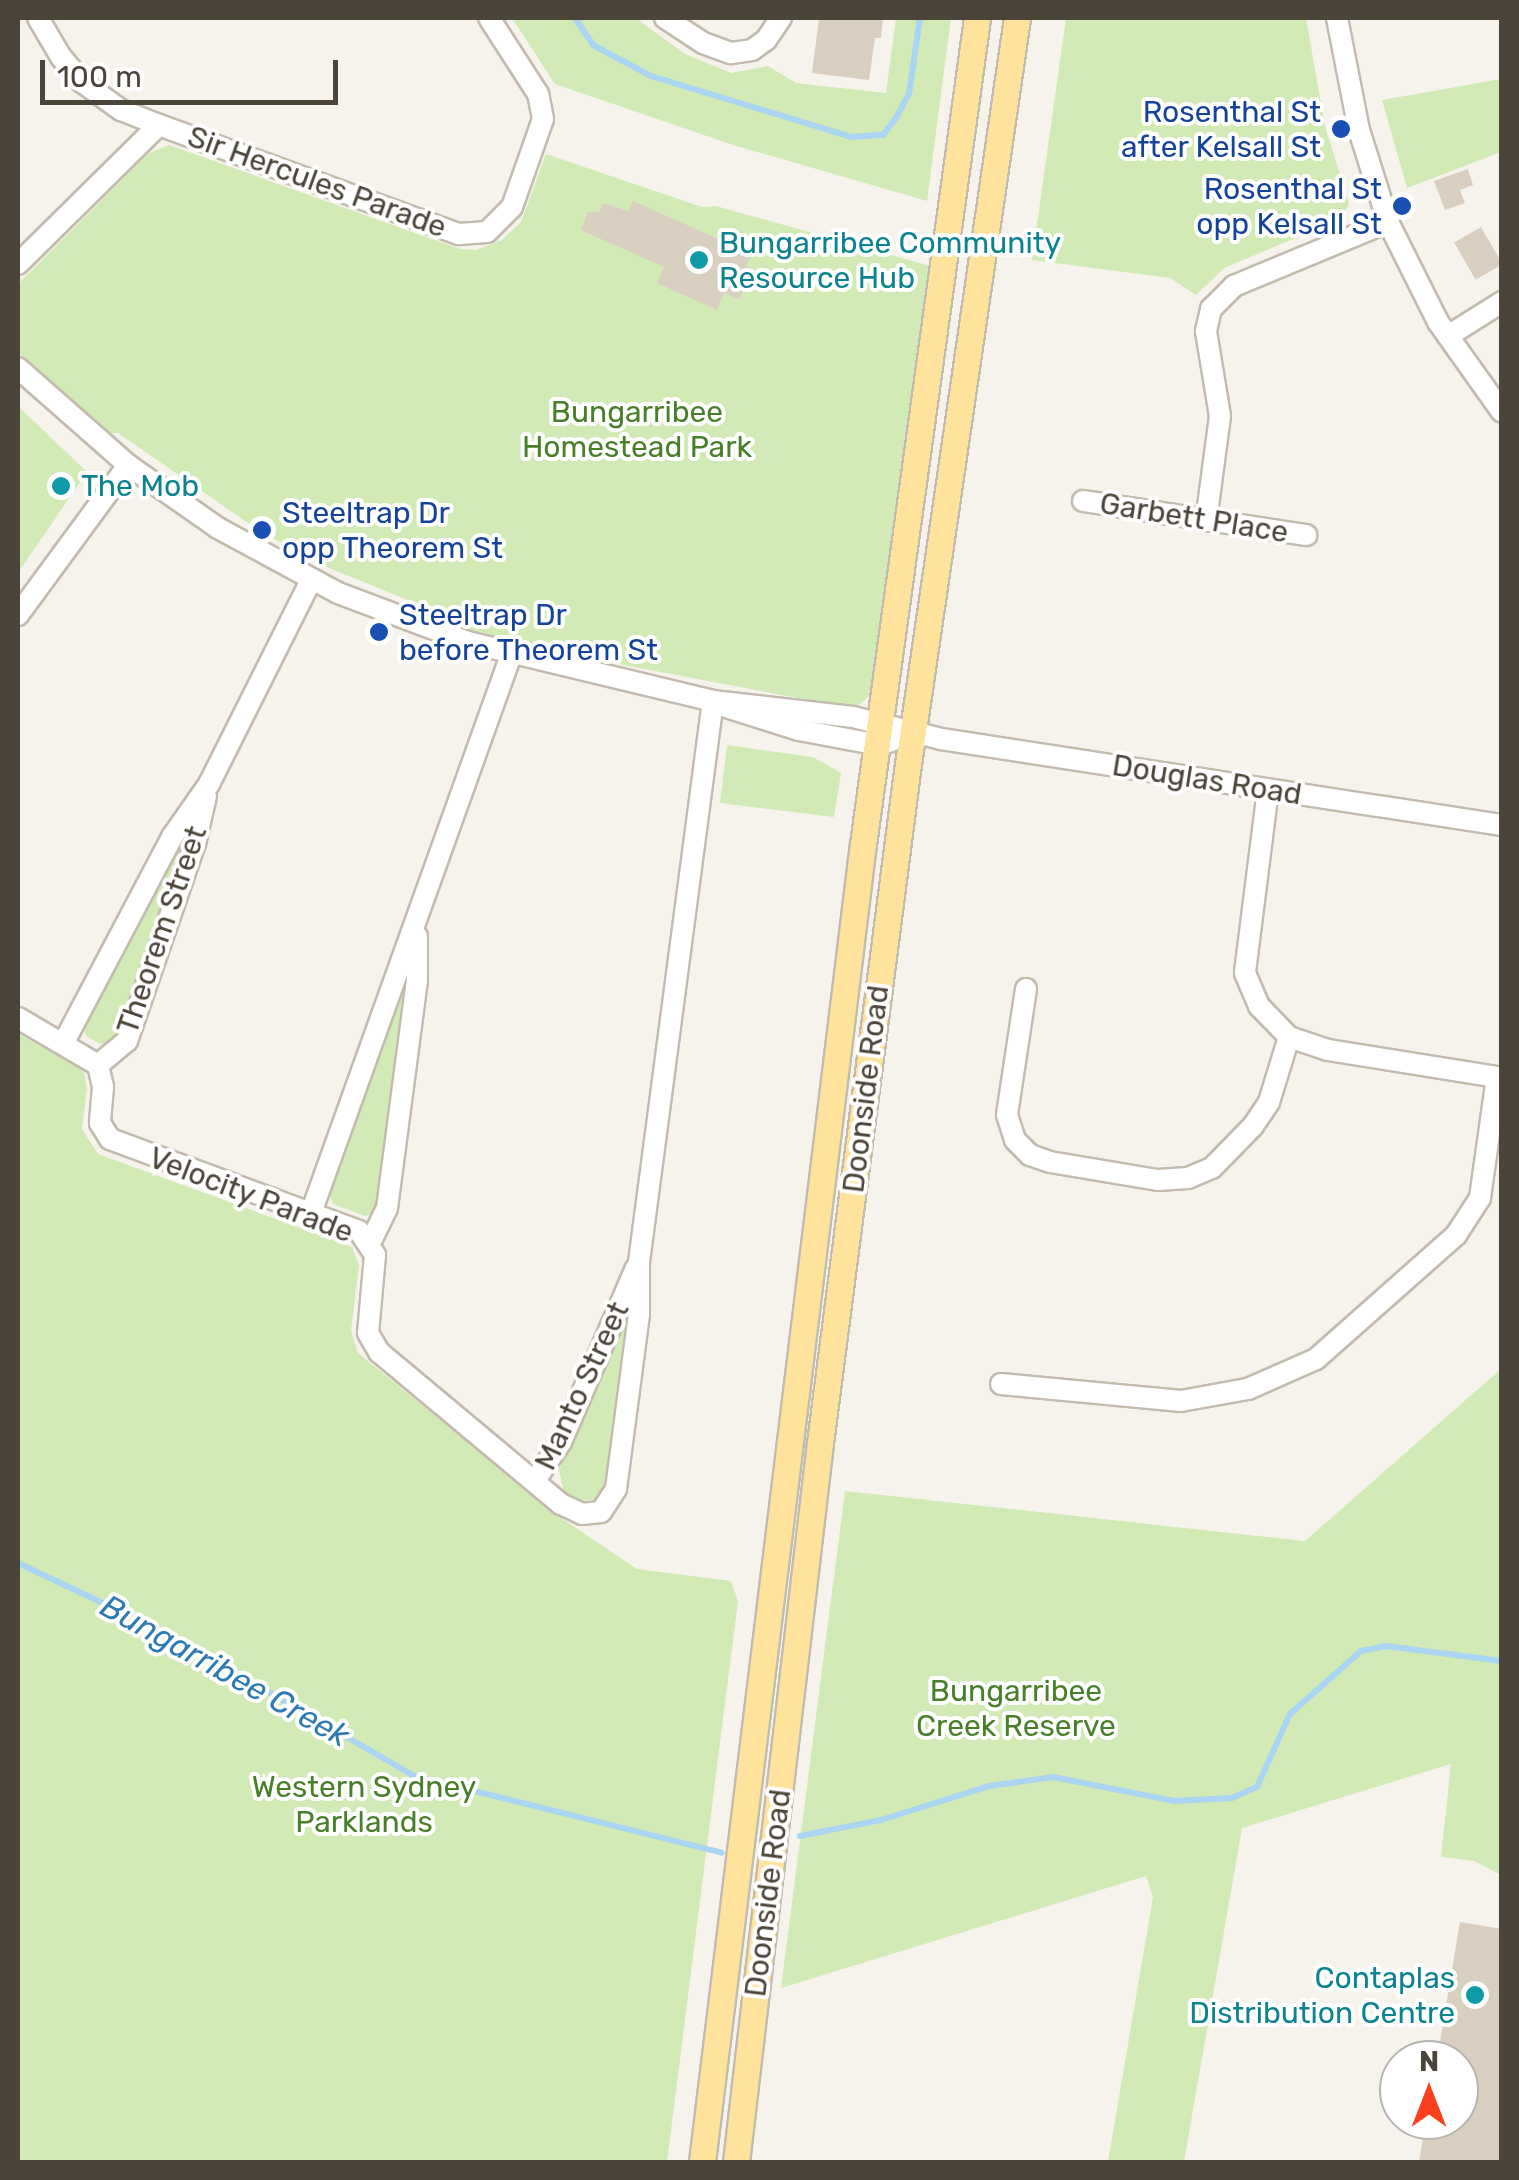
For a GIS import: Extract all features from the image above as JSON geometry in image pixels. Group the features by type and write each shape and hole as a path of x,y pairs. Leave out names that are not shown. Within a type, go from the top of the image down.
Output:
{"main road":[{"name":"Doonside Road","path":"702,2162 880,733 977,18"},
{"name":"Doonside Road","path":"736,2162 820,1444 912,734 1017,18"}],"street":[{"path":"38,18 61,57 82,82 121,110 159,125"},
{"name":"Sir Hercules Parade","path":"18,264 159,125 459,234 487,232 512,208 543,119 538,94 489,18"},
{"path":"665,18 702,43 731,52 752,50 766,40 781,18"},
{"path":"1337,18 1358,130 1388,222 1448,336 1502,412"},
{"path":"1206,520 1220,416 1206,331 1211,309 1234,286 1388,222"},
{"path":"1448,336 1502,302"},
{"name":"Douglas Road","path":"18,368 128,466 218,528 311,580 419,626 511,655 713,701 880,733 912,734 1502,825"},
{"path":"18,615 128,466"},
{"name":"Garbett Place","path":"1082,502 1306,535"},
{"name":"Theorem Street","path":"64,1042 172,837 209,784 311,580"},
{"path":"311,1213 393,976 417,928 511,655"},
{"name":"Manto Street","path":"639,1262 562,1442 536,1479 560,1504 592,1516 609,1504 616,1489 638,1314 639,1262 713,701"},
{"name":"Theorem Street","path":"98,1065 127,1042 196,844 209,784"},
{"path":"1001,1384 1181,1401 1248,1389 1316,1359 1456,1234 1480,1198 1500,1077 1328,1050 1289,1037 1259,1006 1245,973 1268,790"},
{"path":"370,1244 387,1208 417,980 417,928"},
{"path":"1026,989 1007,1115 1015,1140 1030,1155 1050,1162 1158,1180 1188,1178 1212,1168 1253,1126 1269,1102 1289,1037"},
{"path":"18,1018 98,1065"},
{"name":"Velocity Parade","path":"98,1065 103,1087 100,1123 110,1139 352,1227 370,1244 375,1268 368,1323 371,1342 536,1479"}],"green space":[{"path":"512,18 636,18 685,54 731,73 768,66 796,83 886,93 896,18 951,18 927,201 733,145 555,84"},
{"path":"1066,18 1306,18 1325,126 1349,204 1341,219 1224,268 1196,295 1170,278 1032,260"},
{"path":"1501,79 1501,152 1407,188 1382,100"},
{"name":"Bungarribee Homestead Park","path":"169,145 460,249 476,250 502,240 521,222 546,154 702,207 716,206 934,267 874,691 857,707 846,707 507,643 435,620 430,609 329,568 261,532 118,433 106,433 18,352 18,284 149,153"},
{"path":"18,406 87,472 18,573"},
{"path":"727,745 813,757 841,773 834,817 720,803"},
{"path":"181,840 185,845 119,1040 100,1044 86,1036 84,1025"},
{"path":"402,976 408,978 381,1203 374,1214 365,1216 333,1204 328,1190"},
{"name":"Western Sydney Parklands","path":"18,1034 75,1064 84,1073 87,1088 82,1129 98,1154 352,1247 359,1265 351,1331 358,1353 561,1518 637,1569 731,1581 738,1601 667,2162 18,2162"},
{"path":"626,1310 630,1311 607,1488 596,1500 578,1501 564,1492 559,1470"},
{"name":"Bungarribee Creek Reserve","path":"1501,1369 1501,1875 1474,1861 1441,1857 1451,1764 1242,1828 1184,2162 1108,2162 1153,1897 1146,1876 781,1988 845,1491 1305,1541"}],"building":[{"path":"819,18 883,18 881,38 875,38 869,80 812,73"},
{"path":"1468,169 1473,185 1460,190 1465,203 1445,210 1434,181"},
{"name":"Bungarribee Community Resource Hub","path":"633,201 752,254 746,266 753,269 739,299 724,293 717,310 657,283 664,267 581,230 588,212 599,212 603,203 628,211"},
{"path":"1481,227 1502,265 1476,280 1454,242"},
{"name":"Contaplas Distribution Centre","path":"1460,1922 1502,1929 1502,2162 1419,2162 1423,2140 1479,2140 1479,2040 1440,2040"}],"waterway":[{"path":"575,18 593,45 651,76 852,137 883,135 896,118 909,94 920,18"},
{"name":"Bungarribee Creek","path":"18,1563 170,1635 414,1776 722,1853"},
{"name":"Bungarribee Creek","path":"800,1836 881,1820 989,1786 1053,1777 1174,1801 1232,1798 1257,1787 1290,1714 1361,1651 1386,1646 1502,1661"}],"place":[{"name":"Rosenthal St after Kelsall St","path":"1341,129"},
{"name":"Rosenthal St opp Kelsall St","path":"1402,206"},
{"name":"Bungarribee Community Resource Hub","path":"699,260"},
{"name":"The Mob","path":"61,486"},
{"name":"Steeltrap Dr opp Theorem St","path":"262,530"},
{"name":"Steeltrap Dr before Theorem St","path":"379,632"},
{"name":"Contaplas Distribution Centre","path":"1475,1995"}]}
